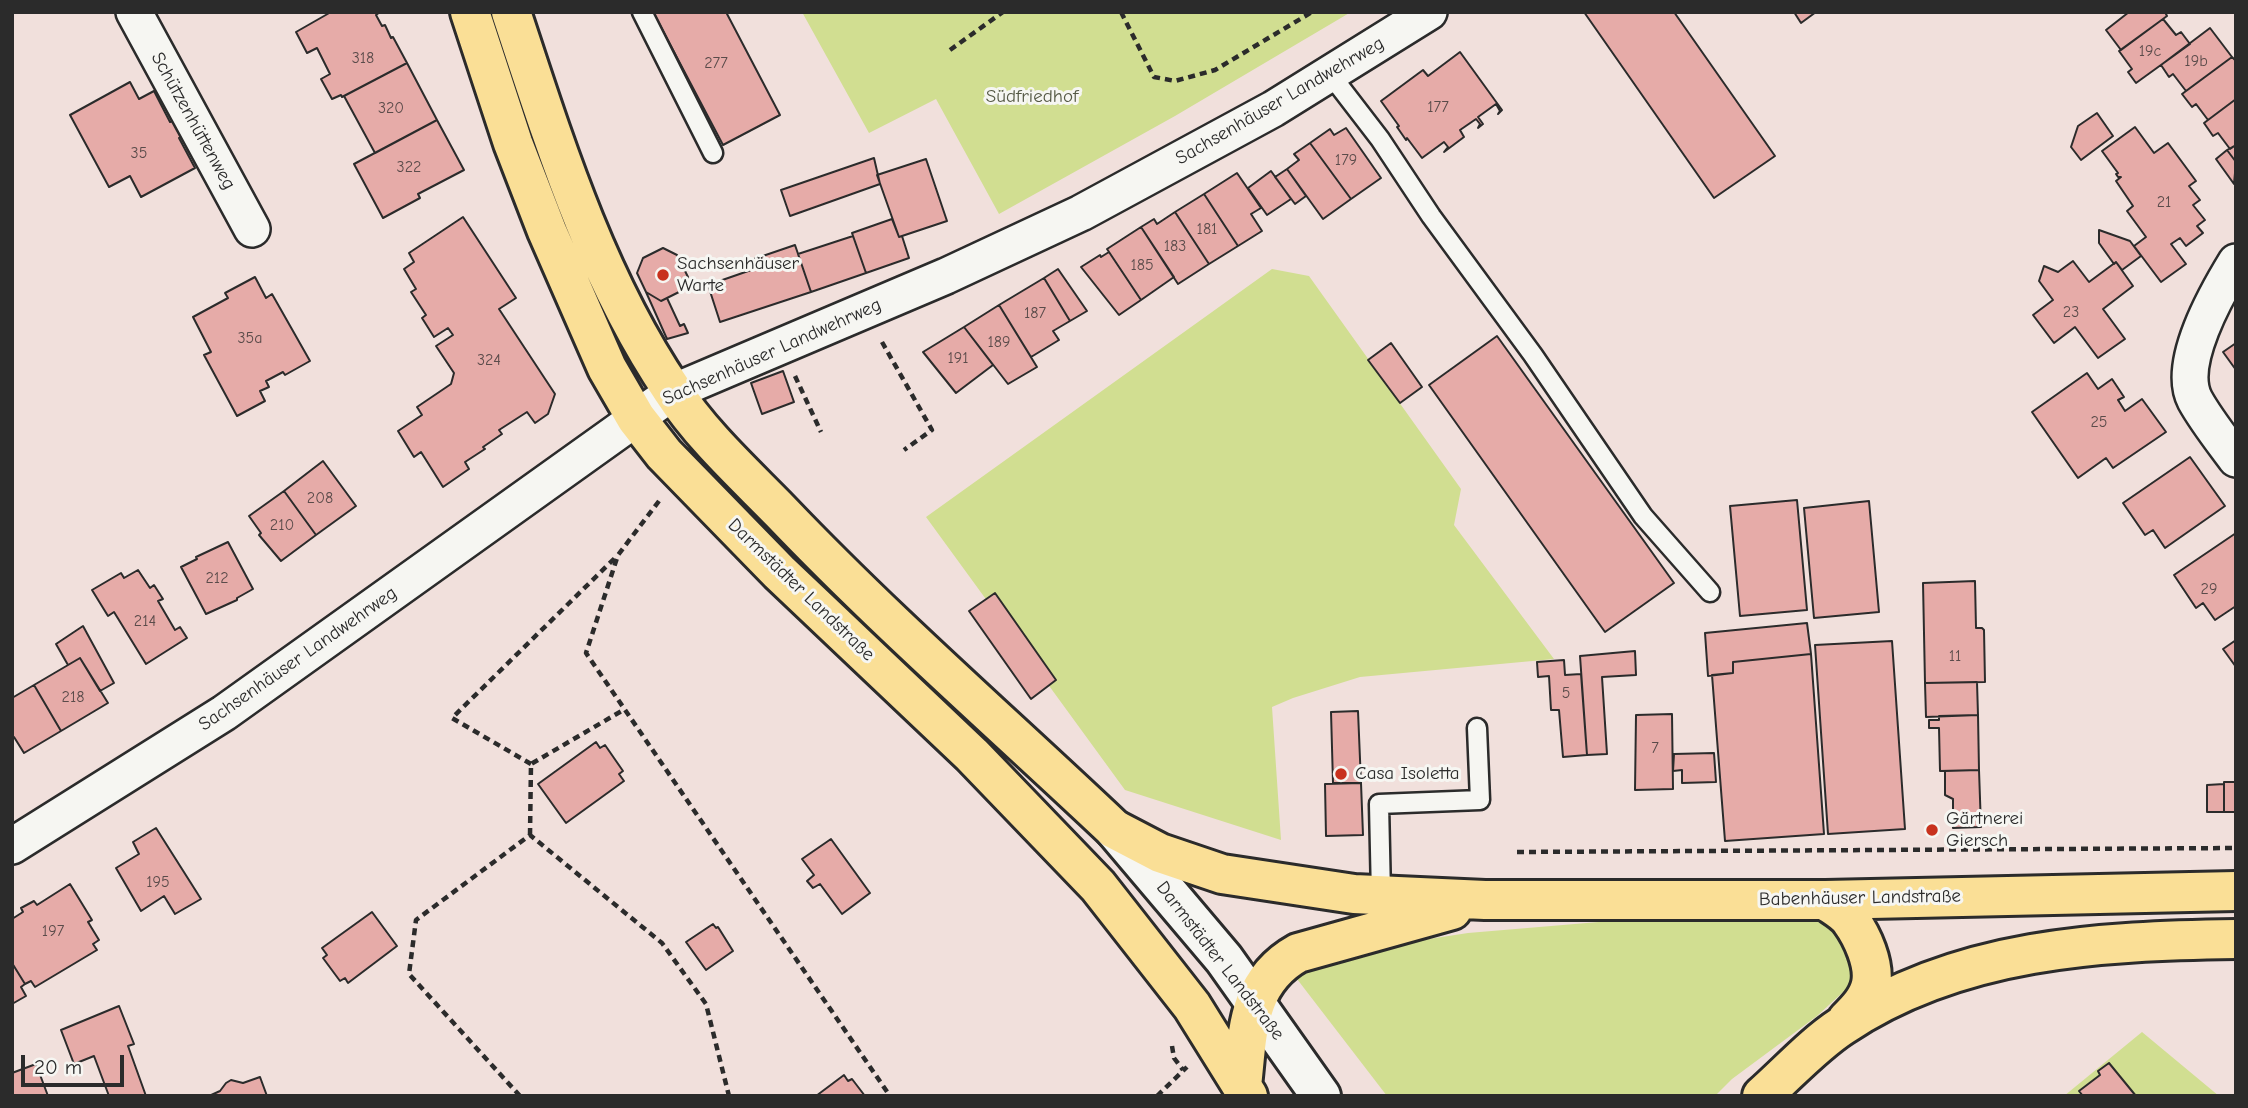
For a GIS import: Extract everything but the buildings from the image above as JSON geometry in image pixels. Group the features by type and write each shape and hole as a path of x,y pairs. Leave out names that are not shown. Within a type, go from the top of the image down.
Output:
{"main road":[{"name":"Darmstädter Landstraße","path":"470,12 513,143 547,231 607,368 636,418 664,454 779,572 972,755 1098,886 1192,1006 1241,1092"},
{"name":"Darmstädter Landstraße","path":"511,12 549,127 603,262 646,350 673,392 704,432 818,551 1114,829 1224,959 1321,1096"},
{"name":"Darmstädter Landstraße","path":"1114,829 1160,853 1222,874 1354,894 1485,900"},
{"name":"Babenhäuser Landstraße","path":"1485,900 1825,900 2236,891"},
{"path":"1241,1092 1248,1029 1255,1002 1269,975 1282,962 1298,953 1485,900"},
{"path":"1762,1096 1862,1004 1871,982 1863,941 1850,919 1825,900"},
{"path":"1840,1027 1880,1003 1919,985 1964,969 2038,952 2165,940 2236,939"}],"street":[{"name":"Schützenhüttenweg","path":"134,12 252,229"},
{"name":"Sachsenhäuser Landwehrweg","path":"12,846 224,713 673,392 864,311 1081,213 1273,109 1429,12"},
{"path":"2236,262 2206,318 2192,360 2190,375 2193,398 2236,459"}],"lane":[{"path":"642,12 713,153"},
{"path":"1330,74 1380,139 1431,216 1533,355 1643,516 1710,592"},
{"path":"1381,895 1379,804 1480,800 1477,728"}],"path":[{"path":"950,50 1003,12"},
{"path":"1121,12 1154,77 1175,81 1215,70 1312,12"},
{"path":"864,311 932,430 904,450"},
{"path":"782,346 821,432"},
{"path":"531,764 452,718 618,555 666,494"},
{"path":"618,555 586,653 890,1096"},
{"path":"531,764 625,709"},
{"path":"530,835 531,764"},
{"path":"520,1096 409,974 416,920 530,835"},
{"path":"530,835 662,943 706,1004 729,1096"},
{"path":"1517,852 2236,848"},
{"path":"1171,1039 1174,1058 1183,1070"}],"green space":[{"name":"Südfriedhof","path":"802,12 1351,12 1175,116 999,214 936,99 869,133"},
{"path":"1272,269 1309,276 1461,489 1454,525 1554,659 1360,677 1272,707 1281,840 1125,790 926,517"},
{"path":"1808,913 1844,935 1854,982 1817,1016 1732,1079 1715,1096 1387,1096 1297,979 1296,967 1318,956 1468,933 1646,918"},
{"path":"2142,1032 2219,1096 2064,1096"}],"place":[{"name":"Sachsenhäuser Warte","path":"663,275"},
{"name":"Casa Isoletta","path":"1341,774"},
{"name":"Gärtnerei Giersch","path":"1932,830"}]}
